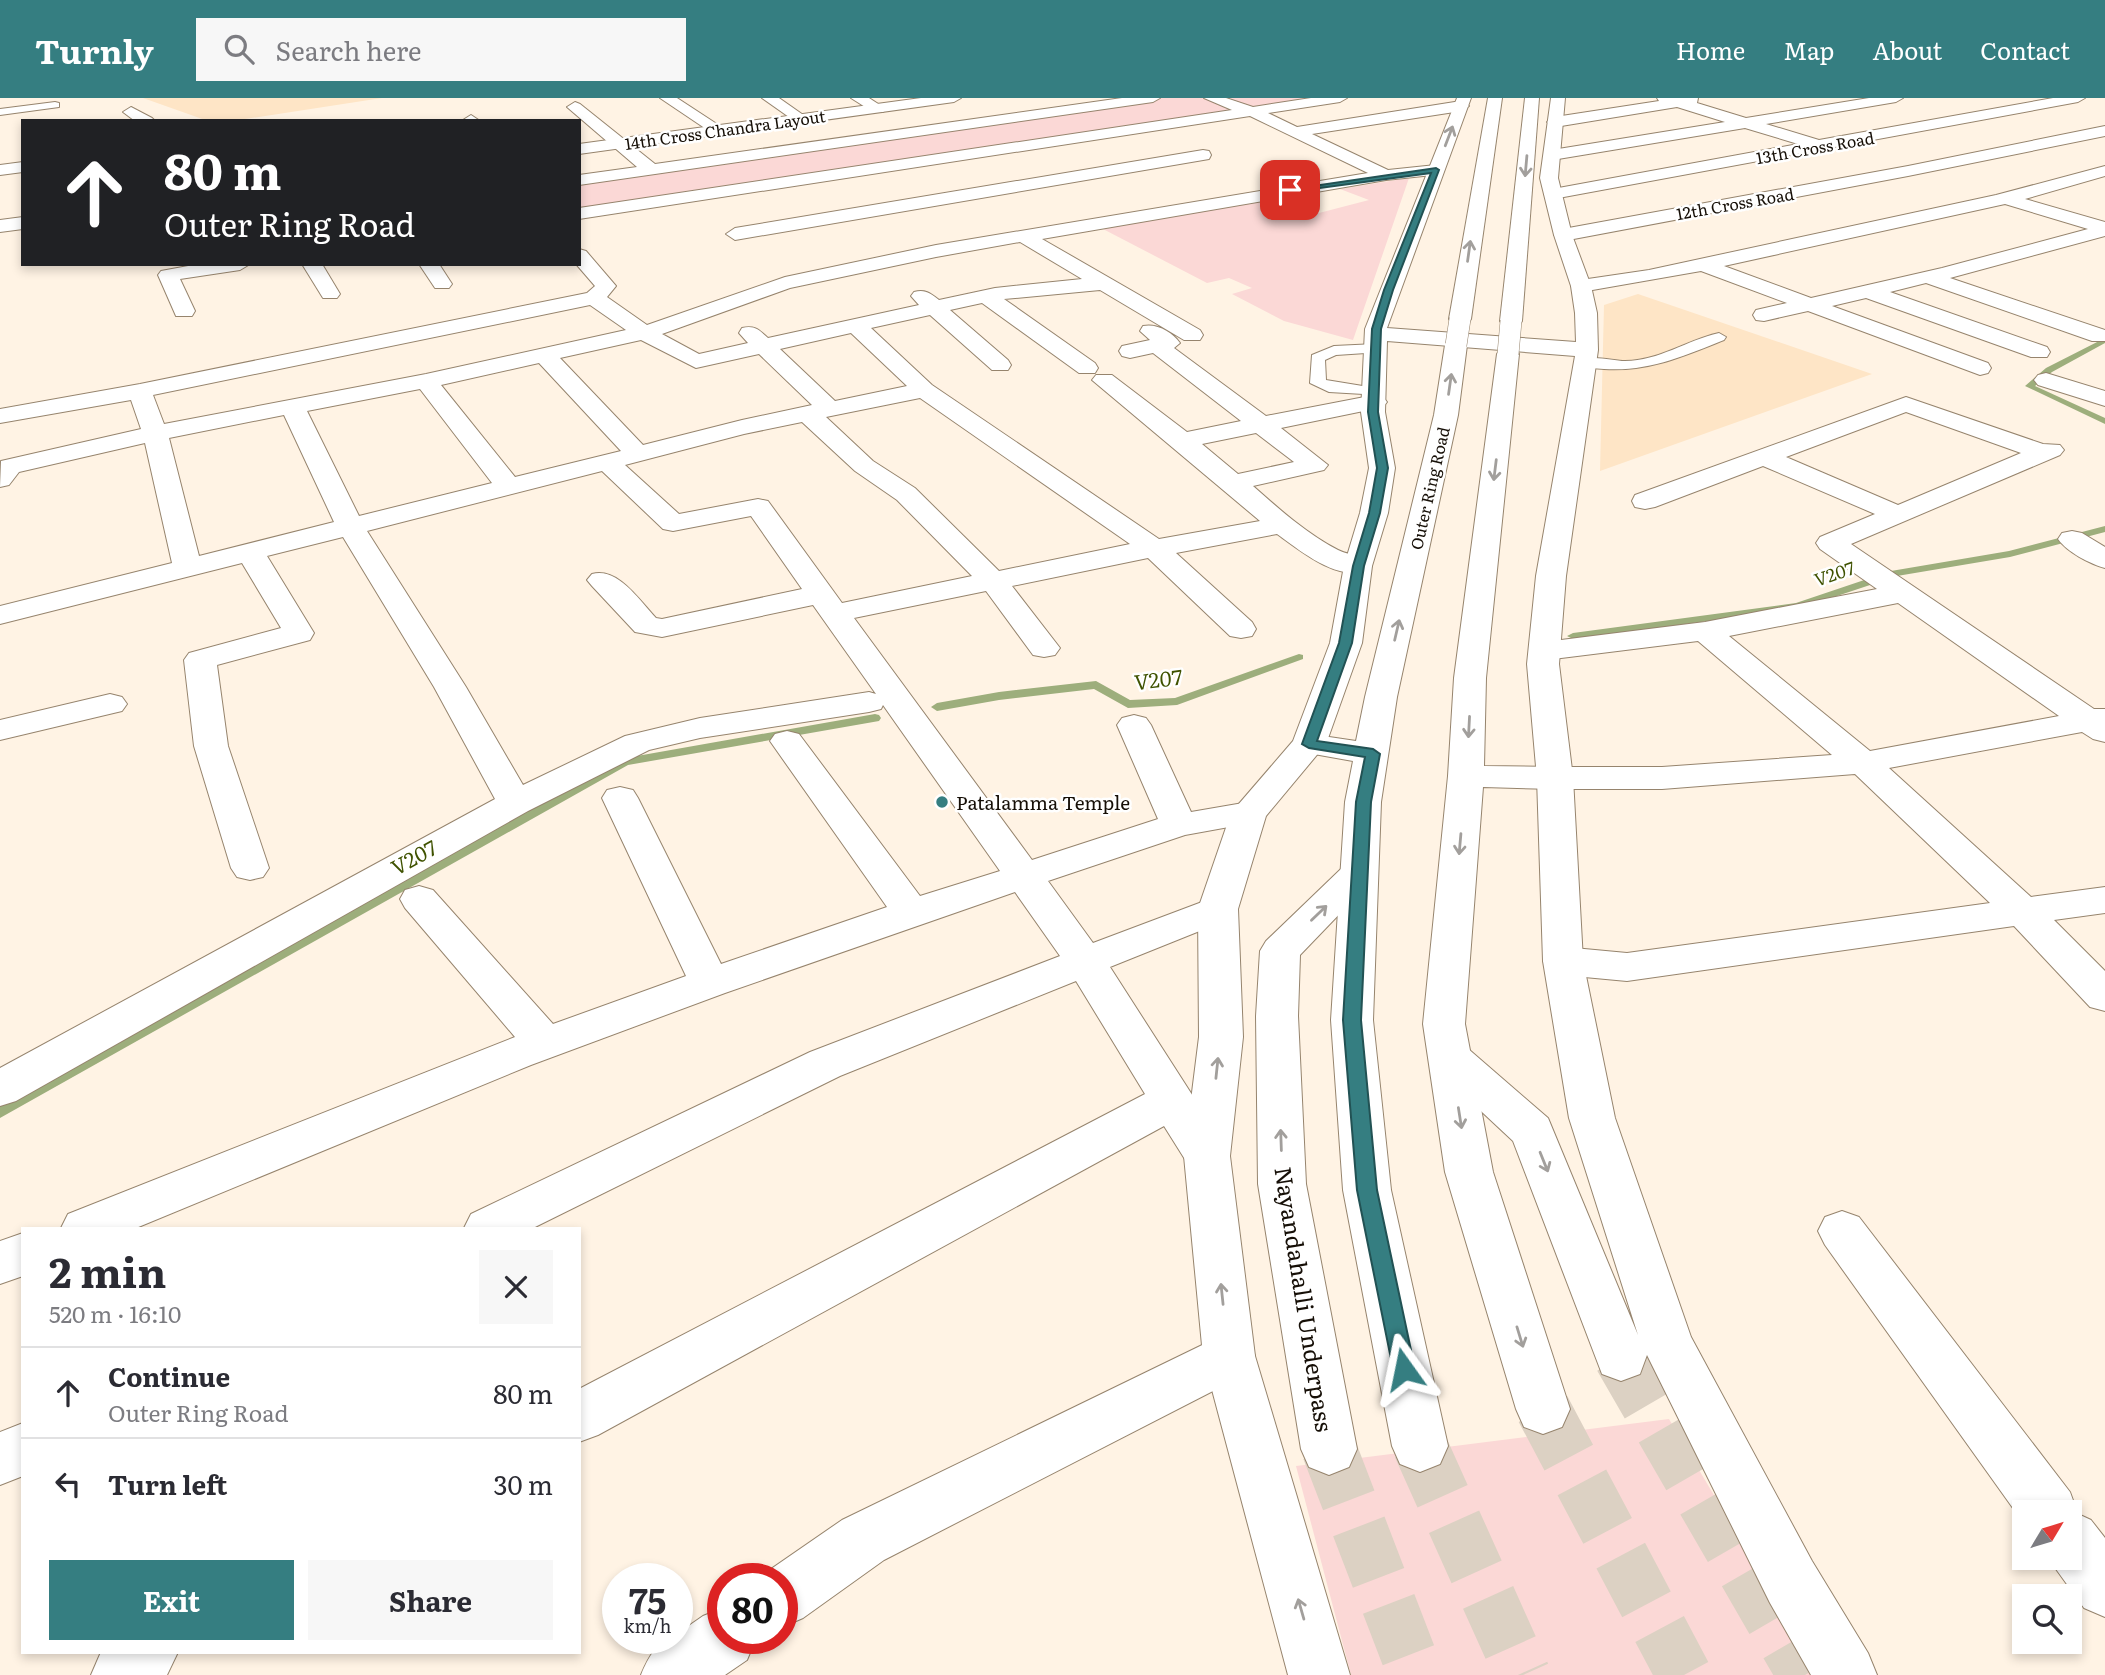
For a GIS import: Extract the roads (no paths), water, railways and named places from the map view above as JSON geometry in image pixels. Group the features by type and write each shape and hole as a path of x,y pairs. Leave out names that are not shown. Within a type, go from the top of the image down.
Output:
{"main road":[{"path":"667,98 718,131"},
{"path":"769,98 802,119"},
{"path":"858,98 878,108"},
{"name":"14th Cross Chandra Layout","path":"581,149 954,98"},
{"path":"751,250 730,230 1208,159 1148,127 1079,98"},
{"path":"581,180 1153,98"},
{"path":"1211,98 1251,111 1386,175"},
{"path":"581,214 1340,98"},
{"name":"Outer Ring Road","path":"1357,876 1363,802 1381,696 1446,415 1495,98"},
{"path":"1532,98 1508,354 1470,678 1466,776 1444,1024 1469,1172 1543,1409"},
{"path":"1558,98 1549,178 1563,235 1581,286 1586,313 1587,351 1551,576 1543,664 1555,778 1563,961 1592,1118 1667,1343 1791,1582 1846,1675"},
{"path":"1555,122 1672,100 1706,98"},
{"path":"1552,155 1896,98"},
{"name":"13th Cross Road","path":"1553,194 2078,98"},
{"path":"1672,100 1944,181"},
{"path":"1293,131 1462,102"},
{"path":"1319,1675 1229,1356 1207,1156 1221,1037 1218,909 1249,813 1309,744 1342,654 1382,468 1373,412 1377,335 1462,102"},
{"path":"575,107 705,212"},
{"path":"131,112 143,119"},
{"path":"2079,137 2105,131"},
{"path":"2079,137 2105,144"},
{"name":"12th Cross Road","path":"1563,235 2079,137"},
{"path":"2028,147 2105,170"},
{"path":"0,170 21,167"},
{"path":"0,479 10,466 155,433 426,381 644,333 785,283 808,278 964,246 1266,194 1436,170"},
{"path":"1581,286 1701,264 2004,199 2105,170"},
{"path":"1245,181 1266,194"},
{"path":"1968,188 2105,229"},
{"path":"0,226 21,223"},
{"path":"1764,315 1927,277 2105,229"},
{"path":"1023,236 1192,335"},
{"path":"964,246 987,261"},
{"path":"0,415 141,391 594,298 606,286 581,257"},
{"path":"878,263 936,307 1000,365"},
{"path":"1701,264 1980,368"},
{"path":"184,311 168,275 227,266"},
{"path":"313,266 330,294"},
{"path":"430,266 442,285"},
{"path":"768,267 785,283"},
{"path":"1009,276 1032,290"},
{"path":"1927,277 2096,353"},
{"path":"808,278 830,293"},
{"path":"594,298 644,333 696,361 766,346 861,319 985,296 1106,283"},
{"path":"1082,287 1169,343 1130,351"},
{"path":"1867,291 2039,352"},
{"path":"985,296 1182,440 1282,526 1329,557 1359,566"},
{"path":"717,307 766,346 864,466 906,494 993,581 1044,648"},
{"path":"861,319 924,390 1154,548 1241,629"},
{"path":"1377,335 1587,351"},
{"path":"1163,351 1315,465 1232,483"},
{"path":"2096,353 2054,378 2105,399"},
{"path":"544,355 673,523 758,507 830,603 1085,961 1207,1156"},
{"path":"426,381 508,486"},
{"path":"0,615 622,458 819,411 924,390"},
{"path":"141,391 155,433 188,568"},
{"path":"1182,440 1375,397"},
{"path":"1645,500 1906,404 2047,452 1830,543 2100,723"},
{"path":"292,406 349,525 450,687 515,803"},
{"path":"1762,456 1899,515"},
{"path":"602,580 646,625 662,628 993,581 1154,548 1282,526"},
{"path":"2072,539 2105,559"},
{"path":"250,552 299,633 200,660 211,746 250,868"},
{"path":"1545,642 1705,631 1888,583"},
{"path":"1705,631 1863,763 2022,911 2105,996"},
{"path":"0,1089 515,803 637,743 663,735 869,702"},
{"path":"0,730 110,704"},
{"path":"1466,776 1662,778 1863,763 2100,723"},
{"path":"1133,725 1179,825"},
{"path":"786,741 911,913"},
{"path":"1309,744 1373,754"},
{"path":"620,798 710,983"},
{"path":"87,1227 516,1054 710,983 911,913 1179,825 1249,813"},
{"path":"1357,876 1352,1020 1367,1190 1420,1446"},
{"name":"Nayandahalli Underpass","path":"1329,1450 1282,1184 1277,1016 1280,951 1357,876"},
{"path":"419,899 545,1045"},
{"path":"1563,961 1627,967 2105,900"},
{"path":"490,1227 825,1064 1218,909"},
{"path":"1451,1058 1532,1131 1621,1357"},
{"path":"581,1416 1171,1101"},
{"path":"1842,1231 2041,1500"},
{"path":"0,1263 21,1255"},
{"path":"798,1586 863,1540 1229,1356"},
{"path":"0,1459 21,1450"},
{"path":"2082,1556 2105,1587"},
{"path":"672,1675 707,1650"},
{"path":"122,1675 145,1654"},
{"path":"158,1654 160,1675"}],"lane":[{"path":"0,113 55,105"},
{"path":"1375,397 1318,383 1317,358 1377,335"},
{"path":"1587,351 1628,366 1654,362 1720,337"}],"waterway":[{"name":"V207","path":"2105,340 2049,370 2029,386 2105,421"},
{"name":"V207","path":"1573,636 1798,606 1895,573 2010,554 2105,529"},
{"name":"V207","path":"937,707 999,696 1096,685 1128,704 1177,701 1299,657"},
{"name":"V207","path":"0,1112 238,976 624,762 875,718"}],"tunnel":[{"path":"1621,1357 1805,1675"},
{"path":"1543,1409 1684,1675"},
{"path":"1420,1446 1523,1675"},
{"path":"1329,1449 1416,1675"}],"place":[{"name":"Patalamma Temple","path":"942,802"}]}
